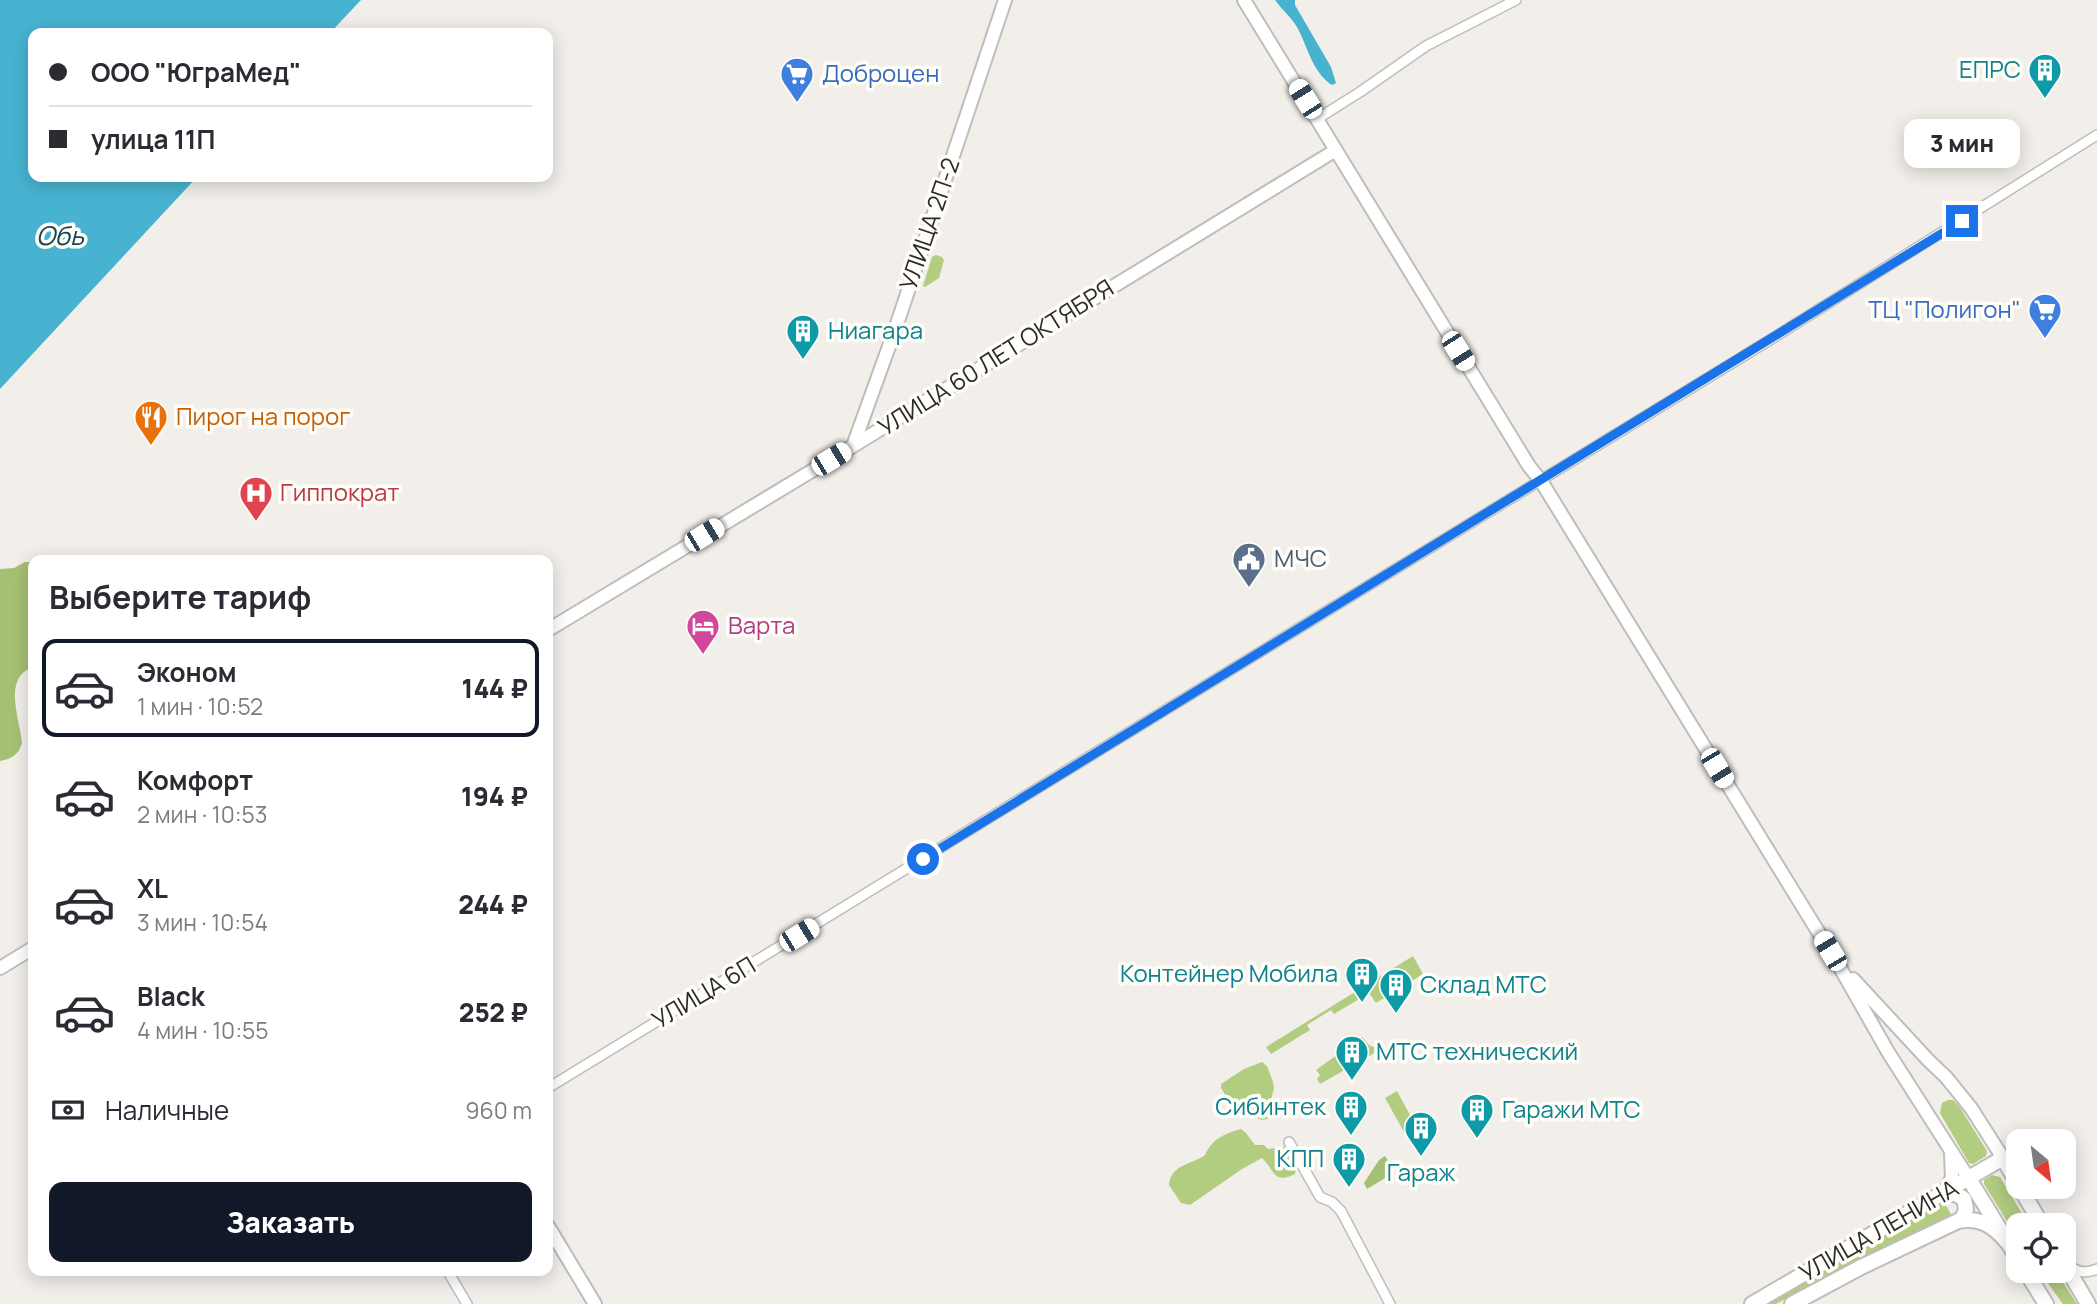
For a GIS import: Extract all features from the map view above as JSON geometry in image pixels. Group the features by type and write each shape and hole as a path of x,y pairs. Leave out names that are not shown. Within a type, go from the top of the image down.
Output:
{"main road":[{"name":"УЛИЦА 2П-2","path":"853,446 896,327 1004,0"},
{"path":"1244,0 2006,1240"},
{"name":"УЛИЦА 60 ЛЕТ ОКТЯБРЯ","path":"553,627 1336,150"},
{"path":"0,968 28,951"},
{"path":"1838,964 1946,1077 1971,1108 2006,1163"},
{"path":"1943,1194 1951,1184 1953,1172 1948,1143"},
{"name":"УЛИЦА ЛЕНИНА","path":"1752,1304 2003,1158"},
{"path":"1943,1194 1956,1194 1964,1199 1966,1209 1958,1221"},
{"name":"УЛИЦА ЛЕНИНА","path":"1792,1304 1861,1267 1958,1221 1972,1219 1986,1223 2006,1241"},
{"path":"553,1234 595,1304"},
{"path":"2033,1283 2046,1304"},
{"path":"2076,1283 2088,1304"}],"street":[{"path":"1317,119 1426,46 1516,0"},
{"name":"УЛИЦА 6П","path":"553,1085 1541,481 2097,135"},
{"path":"1289,1143 1320,1197 1332,1202 1340,1211 1390,1304"},
{"path":"2076,1270 2082,1272 2097,1269"},
{"path":"451,1276 467,1304"}],"green space":[{"path":"936,255 944,260 939,278 925,287 923,286 932,257"},
{"path":"28,562 28,670 18,680 15,690 21,747 8,759 0,761 0,569 14,568"},
{"path":"1413,956 1423,974 1376,1003 1369,993 1334,1014 1331,1010 1307,1025 1310,1030 1271,1054 1266,1047"},
{"path":"1362,1037 1378,1051 1320,1084 1317,1079 1320,1075 1316,1070"},
{"path":"1262,1062 1267,1066 1273,1082 1271,1100 1275,1111 1267,1119 1261,1120 1248,1112 1237,1114 1221,1084 1244,1069"},
{"path":"1397,1091 1416,1126 1404,1132 1385,1098"},
{"path":"1953,1100 1959,1106 1987,1151 1986,1156 1973,1164 1969,1163 1940,1113 1942,1103"},
{"path":"1241,1129 1255,1145 1264,1145 1268,1149 1284,1147 1294,1163 1295,1174 1278,1177 1262,1158 1190,1205 1181,1203 1169,1185 1174,1173 1205,1155 1220,1138"},
{"path":"1385,1156 1392,1167 1387,1177 1367,1189 1364,1183 1379,1160"},
{"path":"1992,1175 2000,1177 2006,1187 2006,1199 2013,1199 2022,1213 2006,1213 2006,1220 1984,1180"},
{"path":"1944,1202 1952,1216 1834,1272 1776,1304 1766,1304"},
{"path":"2048,1283 2064,1283 2077,1304 2063,1304"}],"water":[{"name":"Обь","path":"0,0 361,0 335,28 28,28 28,182 192,182 0,389"},
{"path":"1275,0 1295,0 1295,5 1331,67 1336,83 1332,85 1325,80 1311,59 1297,27"}],"place":[{"name":"ЕПРС","path":"2045,100"},
{"name":"Доброцен","path":"797,104"},
{"name":"ТЦ \"Полигон\"","path":"2045,340"},
{"name":"Ниагара","path":"803,361"},
{"name":"Пирог на порог","path":"151,447"},
{"name":"Гиппократ","path":"256,523"},
{"name":"МЧС","path":"1249,589"},
{"name":"Варта","path":"703,656"},
{"name":"Контейнер Мобила","path":"1362,1004"},
{"name":"Склад МТС","path":"1396,1015"},
{"name":"МТС технический","path":"1352,1082"},
{"name":"Сибинтек","path":"1351,1137"},
{"name":"Гаражи МТС","path":"1477,1140"},
{"name":"Гараж","path":"1421,1158"},
{"name":"КПП","path":"1349,1189"}],"route":[{"path":"923,859 1962,221"}]}
